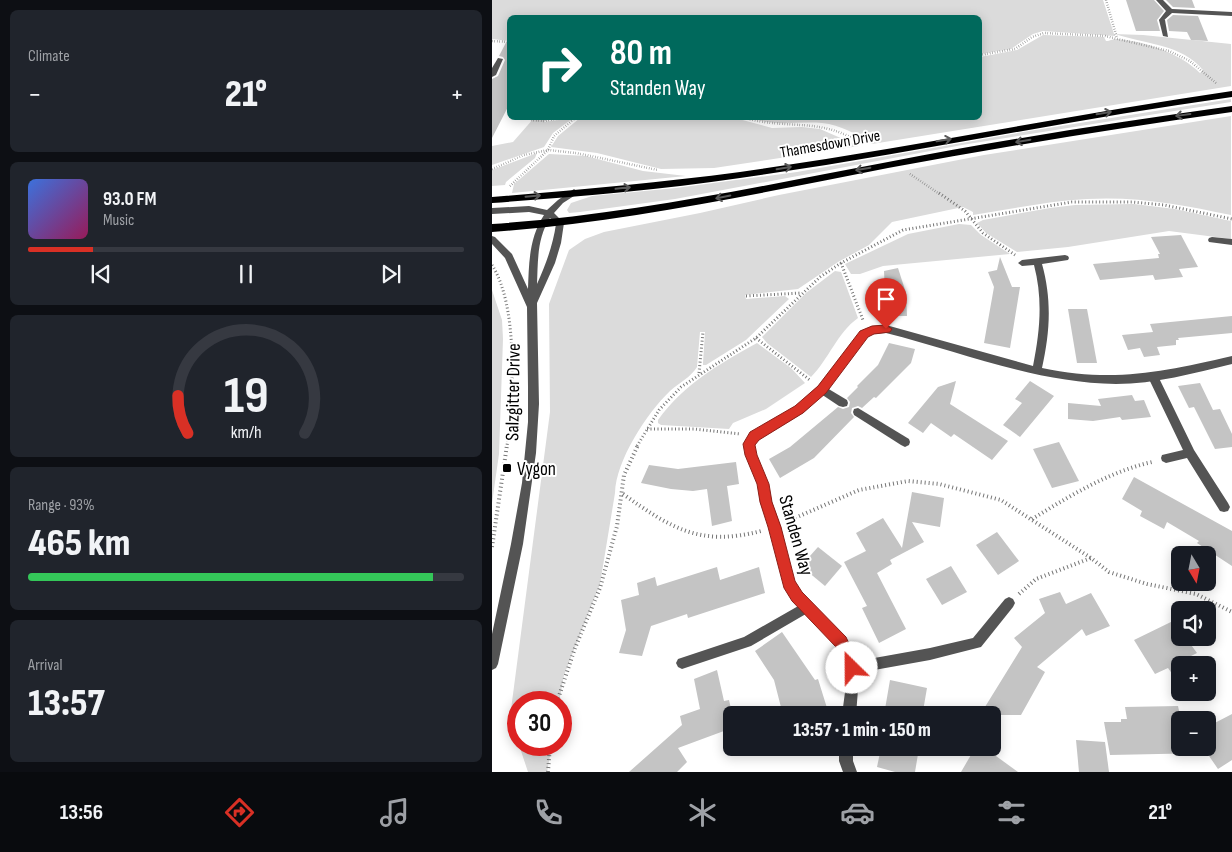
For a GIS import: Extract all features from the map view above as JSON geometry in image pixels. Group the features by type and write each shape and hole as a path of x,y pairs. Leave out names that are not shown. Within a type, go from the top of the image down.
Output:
{"main road":[{"name":"Thamesdown Drive","path":"492,200 749,173 1106,113 1232,94"},
{"name":"Thamesdown Drive","path":"542,224 695,203 931,157 1145,120 1232,109"},
{"path":"492,228 542,224"}],"street":[{"path":"1159,0 1170,11 1232,14"},
{"path":"1166,36 1162,20 1170,11"},
{"path":"492,75 500,59"},
{"name":"Salzgitter Drive","path":"492,664 519,527 531,444 533,394 532,307 536,244 542,224 548,214 559,202 574,192"},
{"path":"492,211 529,209 548,214 556,218 560,223 551,262 532,307"},
{"path":"492,239 509,256 532,307"},
{"path":"1212,240 1232,242"},
{"path":"1022,263 1065,258"},
{"path":"1037,262 1046,302 1046,318 1038,370"},
{"path":"755,436 799,410 822,389 849,356 860,338 868,331 886,329 898,331 990,359 1038,370 1098,380 1152,377 1232,360"},
{"path":"1152,377 1190,453 1224,508"},
{"path":"822,389 843,403"},
{"path":"858,412 905,442"},
{"name":"Standen Way","path":"755,436 749,444 750,450 763,484 766,502 775,527 789,584 797,596 841,642 852,668 850,706"},
{"path":"1166,458 1190,453"},
{"path":"852,668 930,654 977,643 1009,603"},
{"path":"682,663 746,642 807,607"},
{"path":"846,756 850,772"}],"path":[{"path":"1106,0 1118,38"},
{"path":"982,56 1015,49 1032,37 1044,33 1108,36 1157,47 1182,56 1197,66 1218,85"},
{"path":"1108,36 1108,41"},
{"path":"492,41 507,42"},
{"path":"531,120 550,120"},
{"path":"509,187 548,150 554,136 573,120"},
{"path":"752,120 766,124 819,126 846,134"},
{"path":"492,168 524,155 548,150 583,153 634,166 659,170"},
{"path":"923,182 966,211 983,234 1012,252 1022,263"},
{"path":"560,691 574,648 600,588 617,526 623,494 624,475 631,457 647,430 669,398 681,387 756,338 801,293 841,263 903,230 1046,205 1099,201 1164,204 1232,219"},
{"path":"841,263 868,331"},
{"path":"492,265 498,277 507,310 513,350 510,416 492,547"},
{"path":"746,296 801,293"},
{"path":"699,374 702,332"},
{"path":"756,338 822,389"},
{"path":"647,430 673,428 713,430 755,436"},
{"path":"1032,519 1096,480 1138,465 1166,458"},
{"path":"623,494 673,527 692,533 726,536 751,534 775,527 859,490 908,481 939,484 1001,500 1091,558 1109,572 1146,584 1196,594 1232,612"},
{"path":"1009,603 1036,579 1091,558"},
{"path":"548,772 549,756"}],"shaded area":[{"path":"492,0 1103,0 1115,34 1115,36 1043,31 1033,34 1011,49 982,54 982,15 507,15 507,41 492,39"},
{"path":"1115,34 1231,44 1231,86 872,144 848,130 829,124 777,123 757,120 982,120 982,57 1017,50 1043,35 1104,37 1106,41 1117,39 1139,42 1172,54 1200,73 1203,70 1194,61 1174,50"},
{"path":"1231,99 1231,102 962,145 675,199 580,212 569,213 567,210 571,203 592,196 676,188 797,172 1029,131"},
{"path":"1231,116 1231,215 1160,202 1105,198 1058,202 973,215 973,212 963,207 892,222 869,245 838,262 798,289 745,295 746,299 785,296 789,299 746,340 706,365 703,365 705,332 700,332 697,367 661,400 634,438 621,466 600,584 564,675 561,691 513,691 550,412 549,304 569,250 585,239 604,232 779,195 984,155"},
{"path":"532,120 546,120 544,122 570,120 553,133 544,147 492,165 492,146 513,142"},
{"path":"578,120 742,120 772,128 802,127 820,129 859,146 714,168 661,169 597,153 551,147 558,136"},
{"path":"537,153 535,158 506,182 505,185 492,186 492,170"},
{"path":"549,154 586,156 643,171 686,176 512,193 514,184"},
{"path":"1134,204 1175,209 1231,221 1231,239 1169,231 1068,247 1017,252 986,233 977,223 983,220 1050,208 1075,205"},
{"path":"959,224 971,225 981,235 1010,254 883,266 860,274 851,274 845,264 908,234"},
{"path":"835,271 841,272 858,318 844,331 811,377 762,337 806,293"},
{"path":"492,290 502,320 503,339 499,454 492,503"},
{"path":"757,343 791,368 805,383 766,409 733,423 729,429 661,425 658,423 658,420 668,407 691,385 716,367"},
{"path":"523,756 550,756 547,772 528,772"}],"building":[{"path":"1126,0 1154,0 1164,11 1157,20 1160,31 1136,31"},
{"path":"1166,0 1192,0 1195,8 1173,7"},
{"path":"1173,15 1198,16 1208,41 1191,40 1187,32 1169,31 1167,20"},
{"path":"507,41 507,109 492,138 492,79 498,76 505,60 499,56"},
{"path":"1181,235 1198,267 1179,269 1183,277 1155,280 1153,275 1100,280 1093,264 1159,258 1158,254 1160,254 1151,237"},
{"path":"1000,257 1012,287 1020,287 1010,348 984,343 994,287 988,272 997,270"},
{"path":"898,268 906,293 907,316 886,316 884,271"},
{"path":"1068,309 1087,309 1097,363 1077,363"},
{"path":"1232,316 1232,333 1178,338 1179,340 1176,340 1176,345 1157,347 1160,355 1144,357 1140,348 1128,350 1122,335 1153,332 1150,324"},
{"path":"889,343 915,349 911,363 876,398 874,397 862,408 858,406 852,408 851,413 854,417 814,458 780,478 769,459 790,447 838,407 843,409 849,407 850,402 847,398 878,365"},
{"path":"956,381 950,404 1008,441 992,460 954,434 951,437 931,423 923,433 908,423 938,387"},
{"path":"1030,381 1054,396 1020,437 1003,425 1022,403 1015,399"},
{"path":"1200,383 1213,410 1220,409 1232,434 1232,447 1215,449 1194,407 1189,408 1178,386"},
{"path":"1132,395 1135,401 1144,400 1151,417 1122,420 1120,417 1093,421 1068,419 1068,403 1101,406 1098,399"},
{"path":"1059,442 1079,481 1052,488 1033,449"},
{"path":"736,462 739,484 727,486 732,521 712,526 707,489 693,491 671,489 641,483 649,465 678,469"},
{"path":"1134,477 1232,531 1232,566 1216,555 1216,546 1202,546 1197,543 1199,541 1167,522 1164,529 1140,516 1142,511 1122,499"},
{"path":"912,492 944,498 940,527 912,522 924,542 890,560 892,564 877,573 906,629 879,643 862,608 867,606 844,562 866,551 856,533 883,518 902,548"},
{"path":"997,532 1019,561 998,575 976,545"},
{"path":"818,547 842,566 825,586 801,566"},
{"path":"951,566 967,592 942,605 926,579"},
{"path":"717,567 720,580 759,567 765,593 688,618 687,614 651,626 642,656 619,653 626,630 621,600 639,595 637,583 655,577 657,586"},
{"path":"1060,592 1066,604 1091,593 1110,626 1086,636 1082,629 1037,667 1045,672 1021,715 1001,715 1001,706 986,706 1022,647 1014,638 1045,613 1039,599"},
{"path":"1171,622 1171,646 1192,646 1197,653 1191,656 1171,656 1171,672 1168,668 1155,674 1134,640"},
{"path":"782,632 815,680 818,679 826,706 781,706 774,680 755,651"},
{"path":"717,670 724,701 729,700 730,706 723,706 723,731 678,748 687,762 677,772 629,772 682,725 680,716 700,709 694,679"},
{"path":"890,680 927,688 924,706 886,706"},
{"path":"1178,706 1179,711 1171,711 1171,754 1110,755 1104,722 1121,722 1121,719 1127,719 1125,707"},
{"path":"1232,714 1232,760 1218,769 1209,756 1216,756 1216,722"},
{"path":"1076,740 1105,742 1109,772 1079,772"},
{"path":"879,756 918,756 915,772 895,772 877,767"},
{"path":"970,756 996,756 1018,772 961,772"}],"place":[{"name":"Vygon","path":"507,468"}],"route":[{"path":"852,668 841,642 797,596 789,584 775,527 766,502 763,484 751,455 749,444 755,436 799,410 822,389 831,380 864,334 872,330 886,329"}]}
